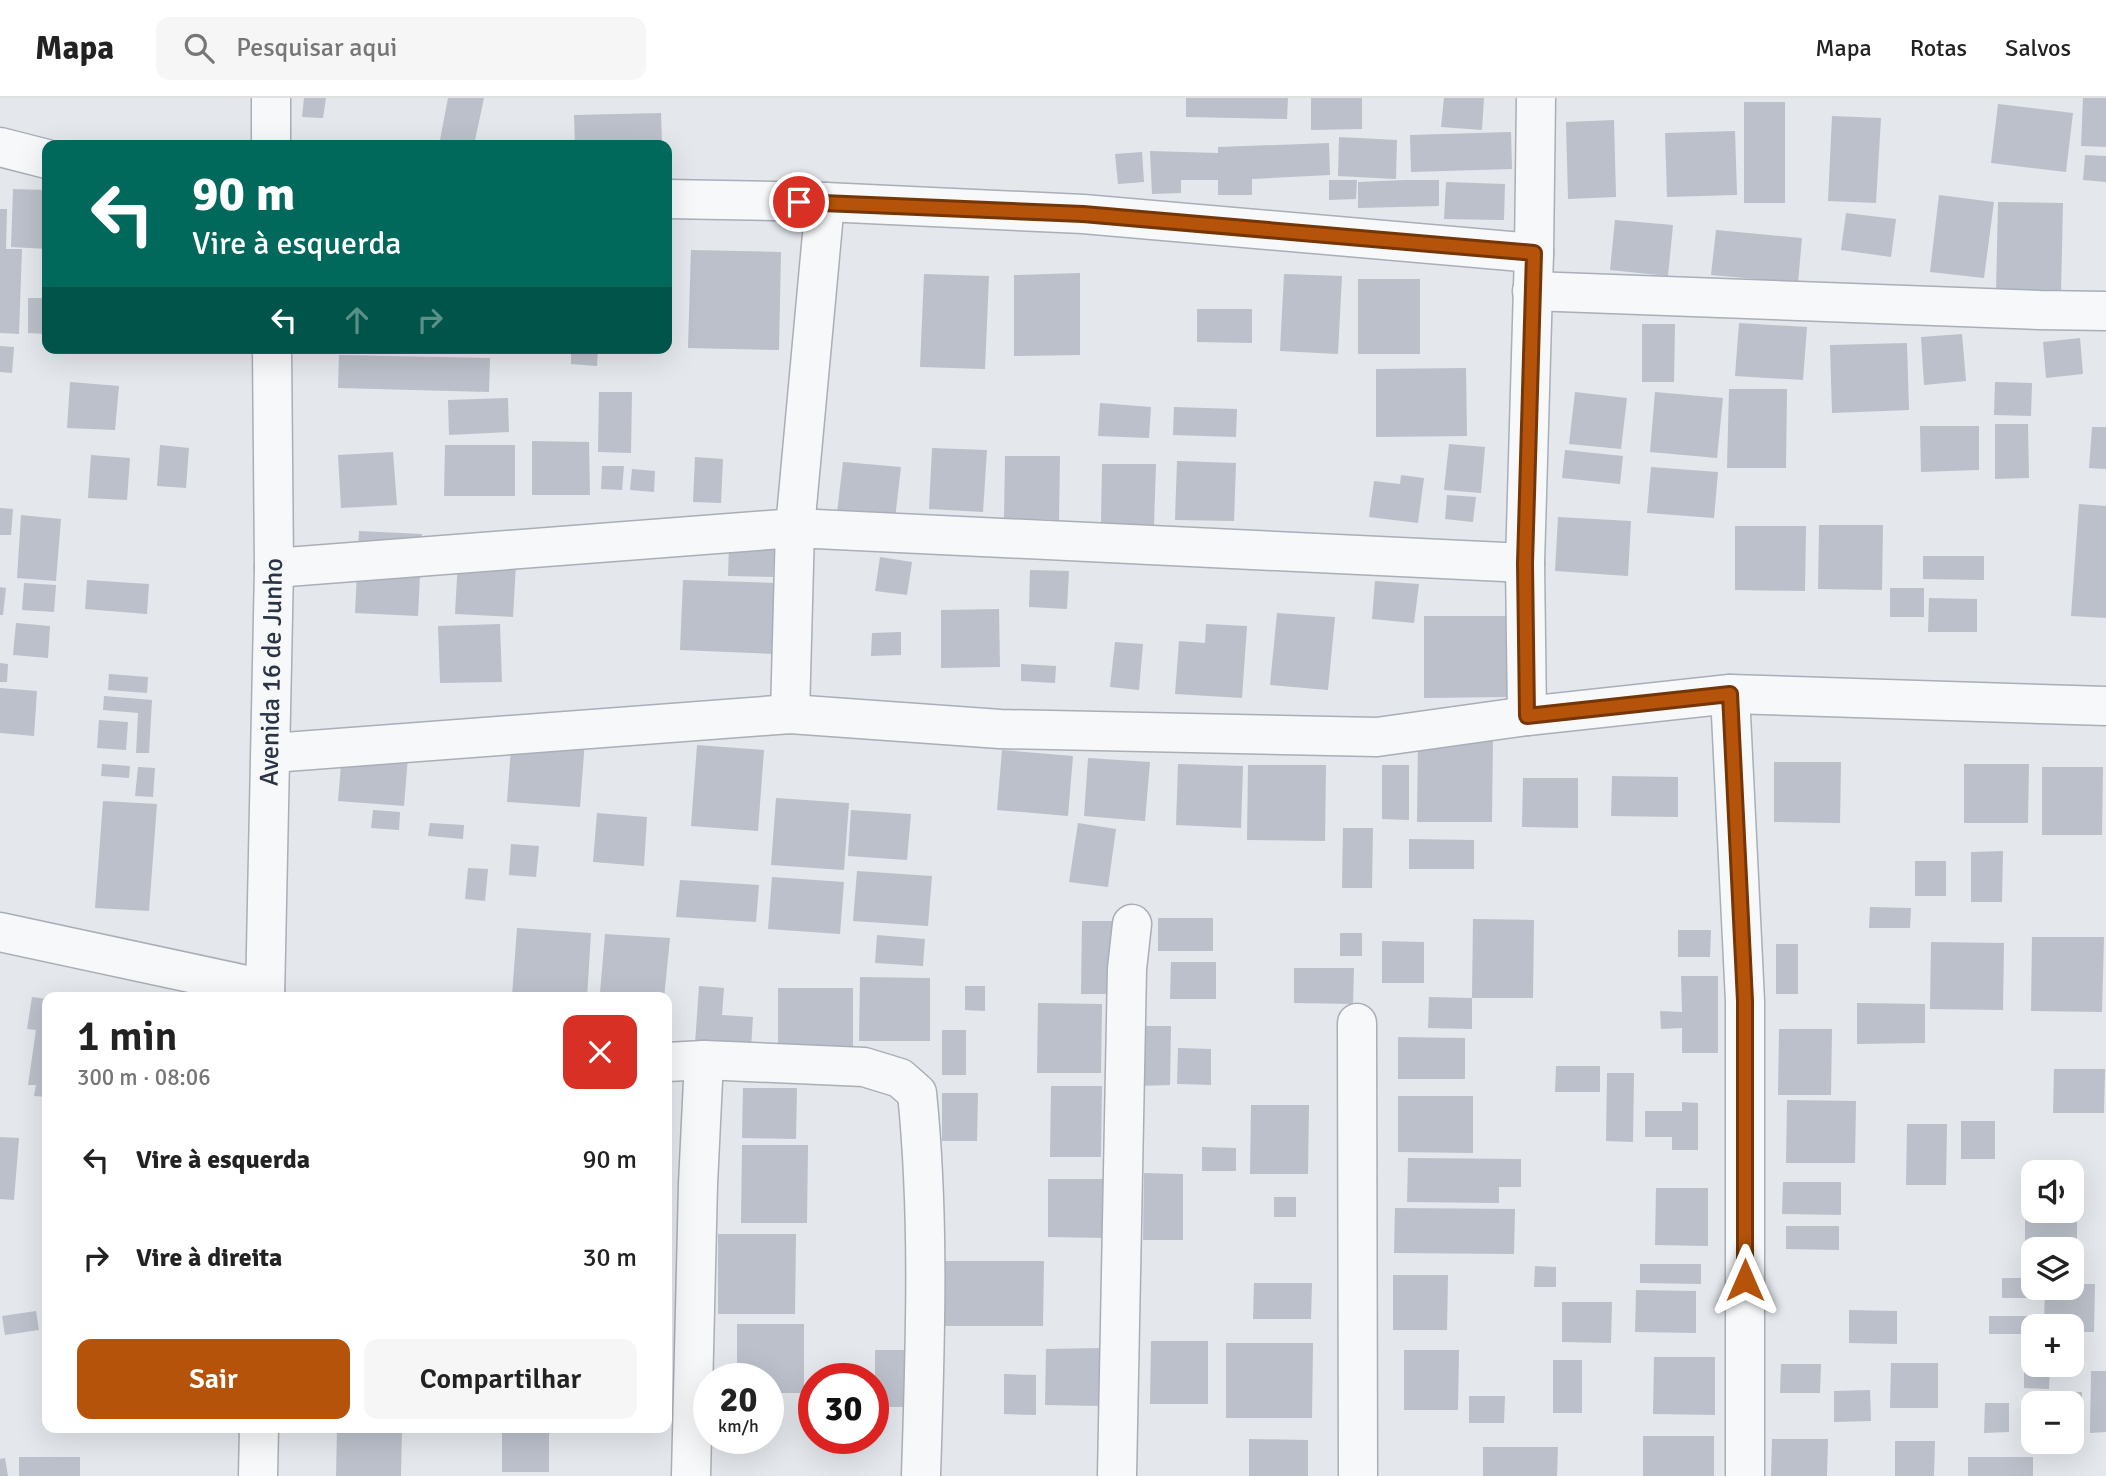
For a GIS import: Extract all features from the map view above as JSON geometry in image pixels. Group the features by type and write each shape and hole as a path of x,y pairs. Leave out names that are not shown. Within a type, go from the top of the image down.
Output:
{"street":[{"path":"271,98 271,140"},
{"path":"1527,716 1525,563 1536,98"},
{"path":"0,147 42,158"},
{"path":"672,199 825,202 1083,214 1534,253"},
{"path":"790,714 795,528 825,202"},
{"path":"1532,291 2106,311"},
{"name":"Avenida 16 de Junho","path":"265,992 272,753 272,354"},
{"path":"274,568 795,528 1525,563"},
{"path":"272,753 790,714 1000,729 1377,737 1527,716 1730,694 2106,706"},
{"path":"1730,694 1745,1001 1745,1476"},
{"path":"1116,1476 1127,981 1132,924"},
{"path":"0,932 261,992"},
{"path":"1357,1023 1358,1476"},
{"path":"672,1062 704,1060 864,1067 900,1079 917,1093 926,1308 921,1476"},
{"path":"691,1476 698,1184 704,1060"},
{"path":"258,1476 259,1433"}],"building":[{"path":"304,98 326,98 323,118 302,117"},
{"path":"448,98 484,98 475,140 440,140"},
{"path":"1186,98 1288,98 1287,119 1186,117"},
{"path":"1311,98 1362,98 1362,129 1311,130"},
{"path":"1444,98 1484,98 1482,130 1441,127"},
{"path":"2083,98 2106,98 2106,147 2081,146"},
{"path":"1744,102 1785,102 1785,203 1744,203"},
{"path":"1998,104 2073,113 2066,172 1991,163"},
{"path":"661,113 662,140 575,140 574,115"},
{"path":"1832,116 1881,118 1876,203 1828,201"},
{"path":"1614,120 1616,197 1568,199 1566,122"},
{"path":"1735,131 1737,195 1667,197 1665,133"},
{"path":"1511,132 1512,169 1411,172 1410,135"},
{"path":"1339,137 1397,140 1396,179 1338,176"},
{"path":"1329,143 1330,175 1252,179 1252,195 1218,195 1218,180 1181,180 1181,193 1152,194 1150,151 1218,153 1218,147"},
{"path":"1142,152 1144,182 1118,184 1115,154"},
{"path":"2085,155 2106,156 2106,182 2083,180"},
{"path":"1329,180 1357,180 1356,199 1329,200"},
{"path":"1439,180 1439,206 1358,208 1358,182"},
{"path":"1446,182 1505,184 1504,220 1444,219"},
{"path":"13,189 42,190 42,249 11,247"},
{"path":"1939,195 1994,202 1984,278 1930,272"},
{"path":"1998,202 2063,203 2061,293 1996,292"},
{"path":"0,209 7,209 6,249 22,249 19,334 0,333"},
{"path":"1846,213 1896,219 1891,257 1841,250"},
{"path":"1615,220 1673,225 1668,276 1610,270"},
{"path":"1716,230 1802,238 1798,283 1711,275"},
{"path":"691,250 781,252 779,350 688,348"},
{"path":"1080,273 1080,355 1014,356 1014,275"},
{"path":"924,274 989,276 985,369 920,367"},
{"path":"1284,274 1342,276 1338,354 1280,351"},
{"path":"1358,279 1420,279 1420,354 1358,354"},
{"path":"28,298 42,298 42,334 28,333"},
{"path":"1197,309 1252,309 1252,343 1197,342"},
{"path":"1739,323 1807,327 1803,380 1735,376"},
{"path":"1642,324 1675,324 1674,382 1642,382"},
{"path":"1962,334 1966,381 1924,385 1921,337"},
{"path":"2080,338 2083,374 2046,378 2043,342"},
{"path":"1907,343 1909,410 1832,413 1830,345"},
{"path":"0,346 14,347 12,373 0,372"},
{"path":"571,354 598,354 597,366 571,364"},
{"path":"339,355 490,358 489,392 338,388"},
{"path":"1466,368 1467,436 1376,437 1376,369"},
{"path":"70,382 119,386 115,430 67,428"},
{"path":"1995,382 2032,383 2031,416 1994,415"},
{"path":"1729,389 1787,389 1786,468 1727,468"},
{"path":"599,392 632,392 631,453 598,452"},
{"path":"1575,392 1627,398 1621,449 1569,444"},
{"path":"1655,392 1723,398 1717,458 1650,452"},
{"path":"508,398 509,432 449,435 448,400"},
{"path":"1100,403 1151,407 1149,438 1098,436"},
{"path":"1174,407 1237,409 1236,437 1173,435"},
{"path":"1995,424 2028,424 2029,478 1995,479"},
{"path":"1920,426 1979,426 1979,470 1921,472"},
{"path":"2092,427 2106,427 2106,469 2089,468"},
{"path":"532,441 589,442 590,495 532,495"},
{"path":"1449,444 1485,447 1481,493 1444,490"},
{"path":"160,445 189,448 186,488 157,486"},
{"path":"445,445 515,445 515,496 444,496"},
{"path":"932,448 987,450 983,512 929,509"},
{"path":"1565,450 1623,456 1620,484 1562,478"},
{"path":"393,452 397,505 341,508 338,455"},
{"path":"91,455 130,458 127,500 88,498"},
{"path":"1005,456 1060,456 1059,520 1004,518"},
{"path":"695,457 723,459 721,503 693,502"},
{"path":"1177,461 1236,463 1234,521 1175,520"},
{"path":"843,462 901,467 895,519 837,513"},
{"path":"1102,464 1156,464 1154,525 1101,523"},
{"path":"602,466 624,466 622,490 601,489"},
{"path":"1651,467 1718,472 1714,518 1647,513"},
{"path":"632,469 655,471 654,492 630,490"},
{"path":"1401,475 1424,478 1418,523 1369,517 1374,481 1400,484"},
{"path":"1447,495 1476,497 1473,522 1445,519"},
{"path":"2079,504 2106,506 2106,618 2071,616"},
{"path":"0,508 13,509 11,535 0,535"},
{"path":"21,515 61,519 56,581 17,578"},
{"path":"1558,517 1631,521 1628,576 1555,571"},
{"path":"1819,525 1883,525 1882,590 1818,589"},
{"path":"1735,526 1806,526 1805,591 1735,590"},
{"path":"359,531 422,534 418,616 355,613"},
{"path":"729,545 775,546 773,577 728,576"},
{"path":"1923,556 1984,556 1984,580 1923,579"},
{"path":"880,557 912,562 907,595 875,591"},
{"path":"458,560 516,564 513,617 455,614"},
{"path":"1030,570 1069,571 1067,609 1029,607"},
{"path":"87,580 149,584 147,614 85,609"},
{"path":"683,580 777,583 774,654 680,650"},
{"path":"1375,581 1419,584 1414,623 1372,619"},
{"path":"24,583 56,585 54,612 22,610"},
{"path":"0,587 6,588 3,615 0,615"},
{"path":"1890,588 1924,588 1924,617 1890,617"},
{"path":"1929,598 1977,599 1977,632 1928,632"},
{"path":"999,609 1000,667 941,668 941,610"},
{"path":"1277,613 1335,617 1328,690 1270,685"},
{"path":"1424,616 1507,616 1508,697 1424,698"},
{"path":"16,623 50,626 48,658 13,655"},
{"path":"500,624 502,682 440,683 438,626"},
{"path":"1206,624 1247,626 1242,698 1175,694 1179,641 1205,643"},
{"path":"901,632 901,655 871,656 872,633"},
{"path":"1115,642 1143,644 1139,690 1110,687"},
{"path":"0,663 8,664 7,682 0,682"},
{"path":"1021,664 1056,666 1055,683 1021,681"},
{"path":"109,674 148,677 147,693 108,690"},
{"path":"0,688 37,691 34,736 0,733"},
{"path":"104,696 152,700 149,753 136,753 138,713 103,710"},
{"path":"99,720 128,722 126,750 97,748"},
{"path":"344,728 410,732 404,806 338,801"},
{"path":"512,735 585,740 580,807 507,802"},
{"path":"1418,736 1493,736 1492,822 1417,822"},
{"path":"697,745 764,750 758,831 691,826"},
{"path":"1002,750 1073,756 1068,816 997,810"},
{"path":"1088,758 1150,762 1145,821 1084,816"},
{"path":"1774,762 1841,762 1840,823 1774,822"},
{"path":"102,764 130,766 129,778 101,776"},
{"path":"1178,764 1243,766 1241,828 1176,825"},
{"path":"1964,764 2029,764 2028,823 1964,823"},
{"path":"1248,765 1326,765 1325,841 1247,840"},
{"path":"1382,765 1409,765 1409,820 1382,819"},
{"path":"138,767 155,768 153,797 135,796"},
{"path":"2042,767 2103,767 2102,835 2042,835"},
{"path":"1612,776 1678,777 1678,817 1611,816"},
{"path":"1523,778 1578,778 1578,828 1522,827"},
{"path":"776,798 849,803 844,870 771,865"},
{"path":"103,801 157,804 149,911 95,908"},
{"path":"373,810 400,812 399,830 371,828"},
{"path":"851,810 911,814 907,860 848,856"},
{"path":"597,813 647,817 644,866 593,862"},
{"path":"430,823 464,825 463,839 428,836"},
{"path":"1078,823 1116,829 1108,887 1069,882"},
{"path":"1343,828 1373,828 1372,888 1342,888"},
{"path":"1409,839 1474,840 1474,869 1409,869"},
{"path":"511,844 539,846 536,877 509,875"},
{"path":"2003,851 2002,902 1971,902 1971,852"},
{"path":"1915,861 1946,861 1946,896 1915,896"},
{"path":"468,868 488,869 485,901 465,899"},
{"path":"857,871 932,876 928,926 853,921"},
{"path":"772,877 844,882 840,934 768,929"},
{"path":"680,880 759,885 756,922 676,917"},
{"path":"1870,907 1911,908 1910,928 1869,928"},
{"path":"1158,918 1213,918 1213,951 1158,951"},
{"path":"1473,919 1534,920 1533,998 1472,998"},
{"path":"1082,921 1118,921 1117,994 1081,994"},
{"path":"517,928 591,933 587,992 512,992"},
{"path":"1678,930 1711,930 1710,957 1678,957"},
{"path":"1340,933 1362,933 1362,956 1340,956"},
{"path":"605,934 670,938 665,992 600,992"},
{"path":"877,935 925,939 923,966 875,963"},
{"path":"2032,937 2104,937 2102,1012 2031,1011"},
{"path":"1382,941 1424,942 1424,983 1382,983"},
{"path":"1931,942 2004,943 2003,1010 1930,1009"},
{"path":"1776,944 1798,944 1798,994 1776,994"},
{"path":"1171,962 1216,962 1216,999 1170,999"},
{"path":"1294,968 1354,968 1353,1004 1294,1003"},
{"path":"1681,976 1718,976 1718,1053 1682,1053 1682,1028 1661,1029 1660,1011 1682,1012"},
{"path":"860,977 930,978 930,1041 859,1041"},
{"path":"699,986 724,988 722,1015 753,1017 751,1048 695,1044"},
{"path":"965,986 985,986 985,1011 965,1010"},
{"path":"778,988 853,988 853,1047 778,1046"},
{"path":"32,997 42,998 42,1097 34,1096 36,1085 28,1085 36,1030 27,1029"},
{"path":"1429,997 1472,998 1472,1029 1428,1028"},
{"path":"1038,1003 1102,1004 1101,1073 1037,1073"},
{"path":"1857,1003 1925,1004 1925,1043 1857,1044"},
{"path":"1138,1026 1171,1026 1170,1085 1137,1086"},
{"path":"1779,1029 1832,1029 1831,1095 1778,1095"},
{"path":"942,1030 966,1030 966,1075 942,1075"},
{"path":"1398,1037 1465,1038 1465,1079 1398,1079"},
{"path":"1178,1048 1211,1049 1211,1085 1177,1084"},
{"path":"1556,1066 1600,1066 1600,1092 1555,1092"},
{"path":"2054,1069 2105,1069 2104,1113 2053,1113"},
{"path":"1607,1073 1634,1073 1633,1142 1606,1141"},
{"path":"1051,1086 1102,1086 1101,1157 1050,1157"},
{"path":"743,1088 797,1088 796,1139 742,1138"},
{"path":"942,1093 978,1093 977,1141 942,1141"},
{"path":"1398,1096 1473,1096 1473,1153 1398,1152"},
{"path":"1787,1100 1856,1101 1855,1163 1786,1163"},
{"path":"1682,1102 1698,1103 1698,1150 1672,1150 1672,1137 1645,1137 1645,1111 1682,1111"},
{"path":"1251,1105 1309,1105 1308,1174 1250,1174"},
{"path":"1961,1121 1995,1121 1995,1159 1961,1159"},
{"path":"1907,1124 1947,1124 1946,1185 1906,1185"},
{"path":"0,1137 19,1138 14,1200 0,1199"},
{"path":"742,1145 808,1145 807,1223 741,1223"},
{"path":"1202,1147 1236,1148 1236,1171 1202,1171"},
{"path":"1408,1158 1521,1159 1521,1187 1499,1187 1499,1203 1407,1202"},
{"path":"1144,1173 1183,1174 1183,1240 1143,1240"},
{"path":"1048,1179 1106,1179 1106,1238 1048,1237"},
{"path":"1783,1182 1841,1182 1841,1215 1782,1214"},
{"path":"1656,1188 1708,1188 1708,1246 1655,1245"},
{"path":"1274,1197 1296,1197 1296,1217 1274,1217"},
{"path":"1395,1208 1515,1209 1514,1254 1394,1253"},
{"path":"2025,1223 2077,1223 2077,1237 2025,1237"},
{"path":"1786,1226 1839,1226 1839,1250 1786,1249"},
{"path":"718,1234 796,1234 795,1314 718,1314"},
{"path":"945,1261 1044,1261 1043,1326 945,1326"},
{"path":"1640,1264 1701,1264 1701,1284 1640,1283"},
{"path":"1535,1266 1556,1267 1556,1287 1534,1287"},
{"path":"1393,1275 1448,1275 1447,1330 1393,1330"},
{"path":"2002,1278 2021,1278 2021,1298 2002,1298"},
{"path":"1254,1283 1312,1283 1311,1319 1253,1319"},
{"path":"2084,1284 2095,1284 2094,1332 2084,1332 2084,1314 2044,1314 2045,1300 2084,1300"},
{"path":"1636,1290 1696,1291 1696,1333 1635,1332"},
{"path":"1562,1302 1612,1302 1611,1343 1562,1342"},
{"path":"1849,1310 1897,1311 1897,1344 1849,1343"},
{"path":"36,1311 39,1330 5,1335 2,1316"},
{"path":"1989,1316 2021,1316 2021,1334 1989,1334"},
{"path":"737,1324 804,1324 804,1363 798,1363 798,1393 784,1393 784,1363 737,1363"},
{"path":"1151,1341 1208,1341 1208,1404 1150,1404"},
{"path":"1226,1343 1313,1343 1312,1418 1226,1418"},
{"path":"1103,1348 1102,1406 1045,1405 1046,1349"},
{"path":"875,1350 913,1350 912,1407 889,1407 889,1363 875,1363"},
{"path":"1404,1350 1459,1350 1458,1410 1404,1410"},
{"path":"1654,1357 1715,1357 1715,1415 1653,1414"},
{"path":"1553,1360 1582,1360 1582,1413 1553,1413"},
{"path":"1891,1363 1938,1363 1938,1408 1890,1408"},
{"path":"1781,1364 1821,1364 1820,1393 1780,1393"},
{"path":"2091,1371 2106,1371 2106,1432 2090,1433"},
{"path":"1004,1374 1036,1375 1036,1415 1004,1414"},
{"path":"2024,1377 2050,1377 2049,1389 2024,1388"},
{"path":"1870,1390 1871,1421 1834,1422 1834,1391"},
{"path":"1469,1396 1505,1396 1504,1423 1469,1423"},
{"path":"1985,1403 2009,1403 2009,1432 1984,1433"},
{"path":"337,1433 402,1433 401,1476 336,1476"},
{"path":"502,1433 549,1433 549,1472 502,1472"},
{"path":"1643,1436 1714,1436 1714,1476 1643,1476"},
{"path":"1249,1439 1308,1440 1308,1476 1249,1476"},
{"path":"1772,1439 1828,1439 1827,1476 1771,1476"},
{"path":"1895,1441 1935,1441 1934,1476 1895,1476"},
{"path":"1483,1447 1558,1447 1557,1476 1483,1476"},
{"path":"19,1457 80,1457 80,1476 19,1476"},
{"path":"1968,1457 2033,1457 2033,1476 1968,1476"},
{"path":"5,1458 8,1476 0,1476 0,1459"}],"route":[{"path":"799,202 1083,214 1534,253 1525,563 1527,716 1730,694 1745,1001 1745,1280"}]}
